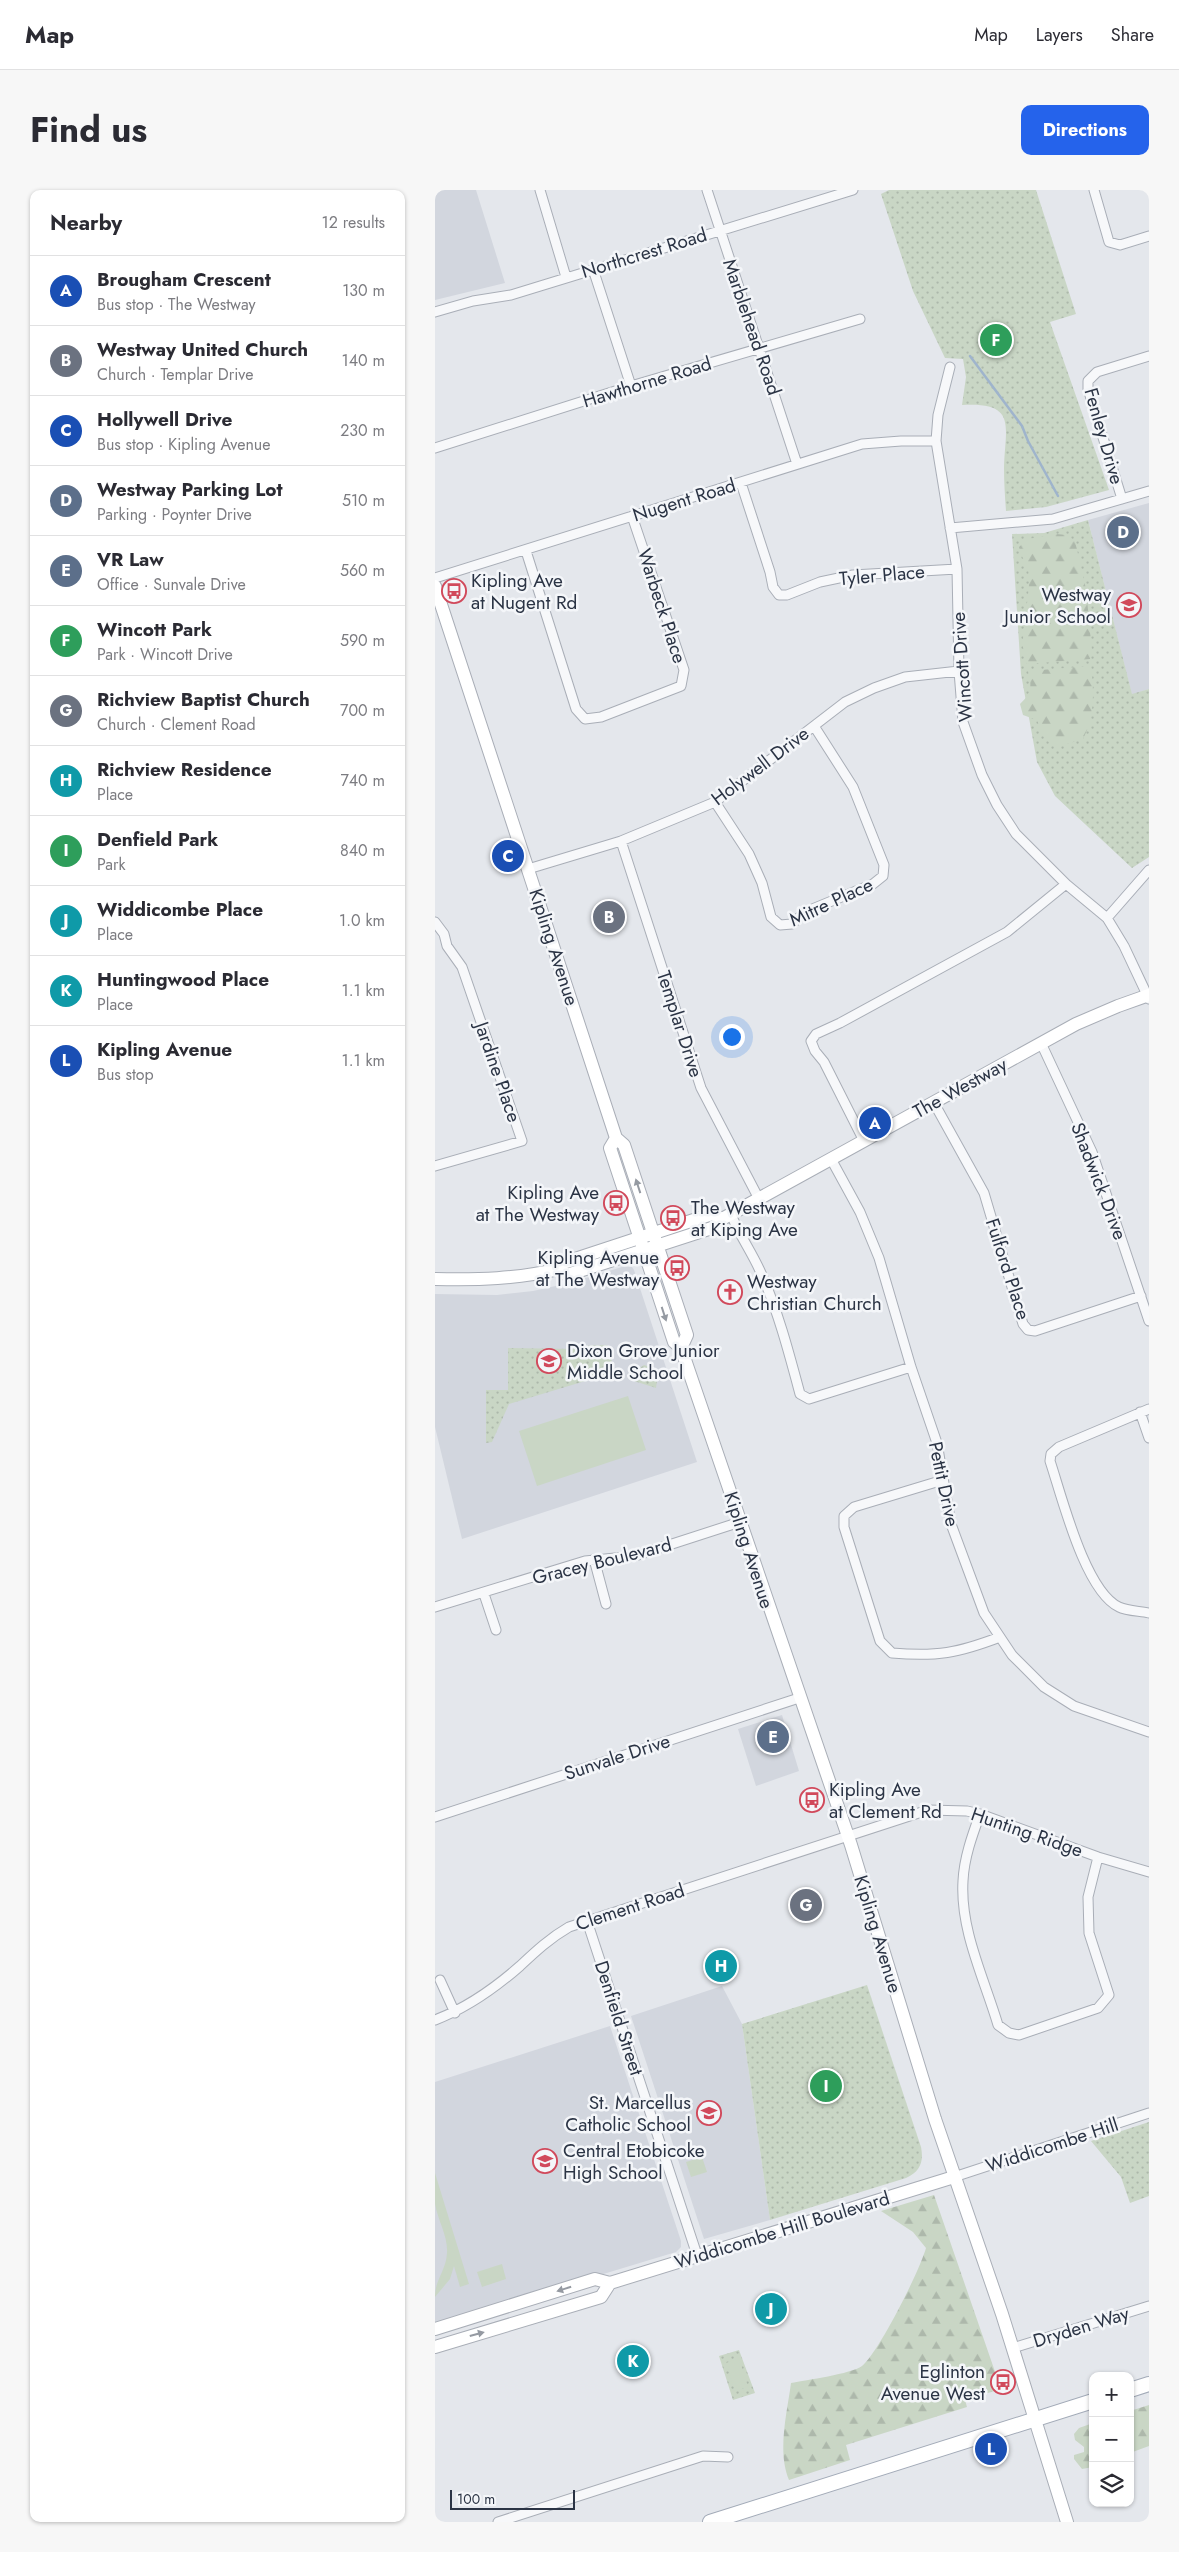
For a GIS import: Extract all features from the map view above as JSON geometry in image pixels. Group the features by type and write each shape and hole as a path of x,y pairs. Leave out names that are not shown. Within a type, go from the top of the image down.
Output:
{"main road":[{"name":"Kipling Avenue","path":"435,586 440,619 528,868 616,1138 624,1145 687,1336 681,1348"},
{"name":"The Westway","path":"559,1268 567,1275 718,1226 727,1216 1041,1044 1096,1015 1149,996"},
{"name":"Kipling Avenue","path":"616,1138 610,1148 673,1342 681,1348 847,1835 954,2177 1013,2348 1067,2522"},
{"name":"The Westway","path":"435,1279 505,1279 559,1268 563,1263 712,1214 727,1216"},
{"name":"Widdicombe Hill Boulevard","path":"435,2329 595,2279 610,2284 954,2177"},
{"name":"Widdicombe Hill Boulevard","path":"435,2347 601,2297 610,2284"},
{"path":"1134,2389 1149,2384"},
{"path":"710,2522 1089,2402"}],"street":[{"path":"540,190 565,277"},
{"name":"Marblehead Road","path":"707,190 797,464"},
{"name":"Northcrest Road","path":"435,312 473,301 511,295 853,190"},
{"path":"1094,190 1109,242 1120,245 1149,236"},
{"path":"593,269 631,386"},
{"name":"Hawthorne Road","path":"435,448 631,386 860,319"},
{"name":"Fenley Drive","path":"1122,499 1088,390 1088,381 1097,372 1149,356"},
{"name":"Wincott Drive","path":"950,367 938,415 936,441 957,569 959,671 963,722 981,775 1016,834 1067,884 1099,909 1107,918 1149,996"},
{"name":"Nugent Road","path":"435,578 862,444 936,441"},
{"name":"Tyler Place","path":"741,483 770,572 773,587 779,595 787,595 820,582 853,575 957,569"},
{"path":"950,528 1053,519 1149,491"},
{"name":"Warbeck Place","path":"526,551 576,709 585,719 601,717 681,686 684,679 684,670 632,516"},
{"name":"Holywell Drive","path":"528,868 621,842 715,802 845,702 874,688 905,677 959,671"},
{"name":"Mitre Place","path":"715,802 749,854 761,883 771,917 780,925 792,924 805,912 873,884 883,876 884,865 853,787 814,726"},
{"name":"Templar Drive","path":"621,842 701,1088 759,1199"},
{"path":"1107,918 1149,870"},
{"path":"864,1141 824,1062 815,1051 811,1041 816,1034 840,1023 1007,932 1067,884"},
{"name":"Jardine Place","path":"435,922 444,934 447,946 462,966 522,1141 435,1166"},
{"name":"Shadwick Drive","path":"1041,1044 1092,1152 1149,1321"},
{"name":"Fulford Place","path":"934,1103 984,1193 1023,1324 1027,1330 1035,1331 1141,1296"},
{"name":"Pettit Drive","path":"831,1159 860,1212 879,1258 911,1367 937,1443 951,1524 984,1613 1012,1655 1044,1686 1074,1706 1149,1732"},
{"path":"727,1216 761,1274 784,1336 800,1394 809,1399 911,1367"},
{"path":"1149,1438 1145,1411 1059,1447 1051,1454 1050,1461 1084,1561 1097,1588 1119,1607 1149,1613"},
{"path":"943,1480 854,1507 844,1516 844,1527 880,1641 892,1653 939,1655 963,1650 1000,1636"},
{"name":"Gracey Boulevard","path":"435,1607 484,1594 594,1559 635,1556 741,1522"},
{"path":"594,1559 606,1604"},
{"path":"484,1594 496,1630"},
{"name":"Sunvale Drive","path":"435,1817 799,1698"},
{"name":"Hunting Ridge","path":"847,1835 928,1810 957,1810 979,1814 1098,1857 1149,1872"},
{"path":"979,1814 967,1852 963,1880 963,1904 970,1939 998,2025 1009,2034 1019,2035 1098,2008 1109,1994 1089,1933 1087,1897 1098,1857"},
{"name":"Clement Road","path":"435,2020 455,2012 494,1987 551,1937 569,1927 847,1835"},
{"name":"Denfield Street","path":"587,1920 698,2258"},
{"path":"440,1980 455,2012"},
{"name":"Widdicombe Hill","path":"954,2177 1149,2113"},
{"name":"Dryden Way","path":"1013,2348 1149,2306"},
{"path":"498,2522 703,2456 728,2457"}],"shaded area":[{"path":"435,190 476,190 505,283 435,300"},
{"name":"Westway Junior School","path":"1149,503 1149,689 1132,695 1088,520"},
{"name":"Dixon Grove Junior Middle School","path":"622,1267 632,1267 634,1270 697,1462 462,1539 435,1427 435,1294 497,1295 533,1291 569,1283"},
{"path":"782,1715 799,1771 756,1786 738,1729"},
{"name":"St. Marcellus Catholic School","path":"722,1986 742,2024 770,2220 704,2239 631,2016"},
{"name":"Central Etobicoke High School","path":"610,2026 681,2241 681,2247 676,2252 435,2325 435,2082"}],"green space":[{"path":"889,190 1036,190 1076,314 1050,322 1109,490 1046,507 1006,511 1004,468 1006,429 1004,420 1000,413 992,408 980,405 962,405 966,377 963,359 945,358 913,291 881,194"},
{"path":"1088,520 1132,694 1149,689 1149,857 1132,868 1055,796 1037,762 1021,674 1012,534 1044,533"},
{"path":"1056,534 1067,535 1075,541 1086,589 1092,652 1090,659 1027,664 1024,658 1023,636 1029,575 1019,547 1028,539"},
{"path":"1091,666 1093,703 1090,721 1083,739 1067,744 1051,744 1044,737 1037,720 1023,715 1020,704 1030,689 1028,671"},
{"path":"607,1345 615,1372 509,1404 492,1442 486,1443 486,1390 508,1390 508,1348 577,1349 577,1346"},
{"path":"644,1365 650,1367 658,1374 656,1388 634,1381 636,1370"},
{"path":"628,1396 646,1450 537,1486 519,1431"},
{"path":"867,1985 921,2147 922,2157 920,2166 915,2173 906,2178 770,2220 742,2024"},
{"path":"1149,2122 1149,2196 1130,2203 1121,2177 1091,2141"},
{"path":"702,2157 707,2172 691,2177 686,2162"},
{"path":"435,2173 469,2284 460,2287 454,2266 450,2279 435,2297 435,2291 445,2265 447,2247 435,2204"},
{"path":"934,2195 1001,2389 965,2400 967,2407 846,2445 850,2460 789,2480 785,2469 783,2445 791,2383 848,2372 862,2366 869,2358 898,2310 916,2274 926,2248 913,2232 881,2211"},
{"path":"502,2264 506,2279 482,2287 477,2272"},
{"path":"739,2350 755,2393 733,2400 719,2356"},
{"path":"739,2358 748,2387 735,2391 726,2363"},
{"path":"1149,2405 1149,2446 1134,2452 1134,2417 1134,2410"},
{"path":"1089,2424 1089,2468 1082,2469 1074,2459 1074,2455 1084,2452 1084,2447 1075,2440 1074,2434 1079,2428"}],"waterway":[{"path":"970,356 1022,426 1028,441 1058,496"}],"place":[{"name":"Wincott Park","path":"996,340"},
{"name":"Westway Parking Lot","path":"1123,532"},
{"name":"Kipling Ave at Nugent Rd","path":"454,591"},
{"name":"Westway Junior School","path":"1129,605"},
{"name":"Hollywell Drive","path":"508,856"},
{"name":"Westway United Church","path":"609,917"},
{"name":"Brougham Crescent","path":"875,1123"},
{"name":"Kipling Ave at The Westway","path":"616,1203"},
{"name":"The Westway at Kiping Ave","path":"673,1218"},
{"name":"Kipling Avenue at The Westway","path":"677,1268"},
{"name":"Westway Christian Church","path":"730,1292"},
{"name":"Dixon Grove Junior Middle School","path":"549,1361"},
{"name":"VR Law","path":"773,1737"},
{"name":"Kipling Ave at Clement Rd","path":"812,1800"},
{"name":"Richview Baptist Church","path":"806,1905"},
{"name":"Richview Residence","path":"721,1966"},
{"name":"Denfield Park","path":"826,2086"},
{"name":"St. Marcellus Catholic School","path":"709,2113"},
{"name":"Central Etobicoke High School","path":"545,2161"},
{"name":"Widdicombe Place","path":"771,2309"},
{"name":"Huntingwood Place","path":"633,2361"},
{"name":"Eglinton Avenue West","path":"1003,2382"},
{"name":"Kipling Avenue","path":"991,2449"}]}
